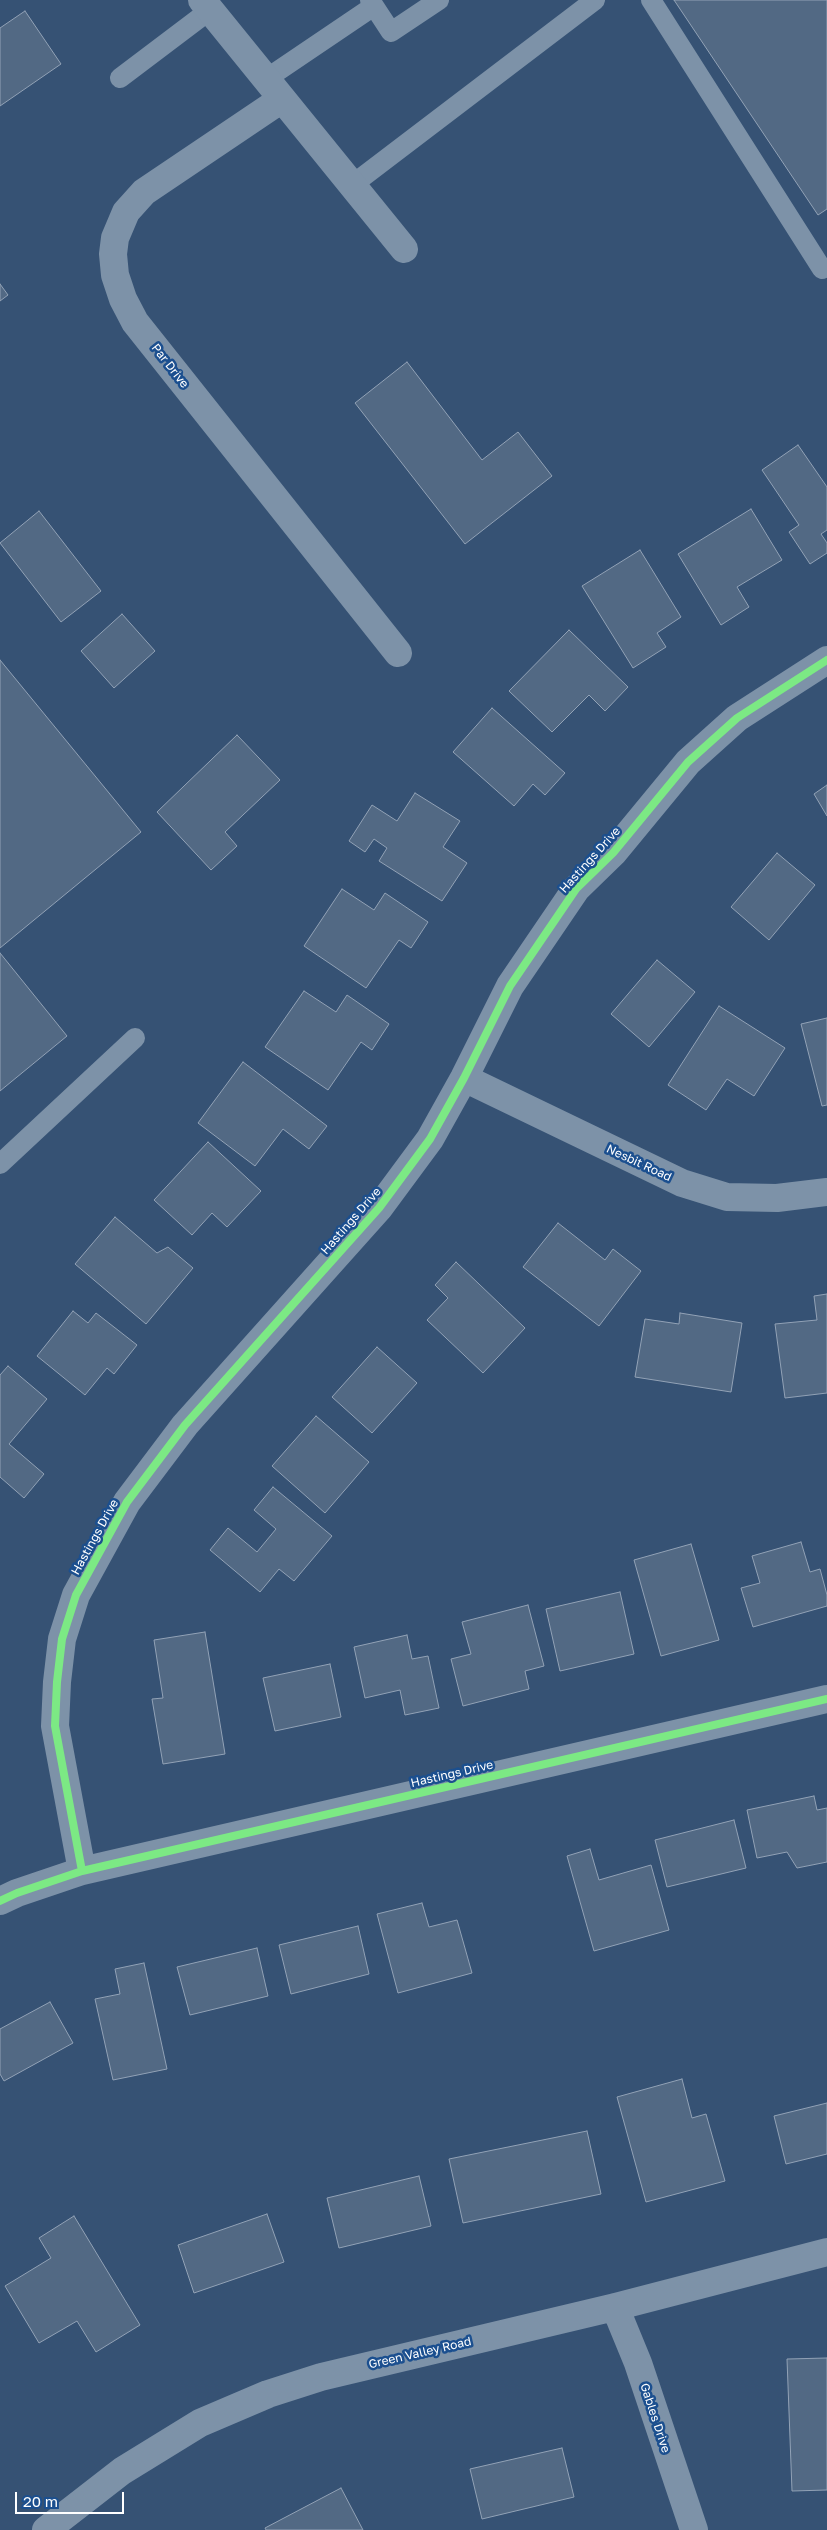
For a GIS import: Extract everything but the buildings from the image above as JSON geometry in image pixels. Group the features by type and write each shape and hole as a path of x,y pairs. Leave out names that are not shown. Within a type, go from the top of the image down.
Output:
{"street":[{"path":"206,5 404,249"},
{"name":"Par Drive","path":"274,89 144,192 126,212 115,238 113,254 115,275 122,299 136,322 398,653"},
{"name":"Hastings Drive","path":"82,1871 61,1767 55,1726 57,1682 62,1639 76,1595 127,1502 185,1425 379,1208 430,1139 464,1078 510,986 576,889 613,853 688,762 737,718 827,660"},
{"name":"Nesbit Road","path":"464,1078 682,1183 727,1197 777,1198 827,1192"},
{"name":"Hastings Drive","path":"0,1901 17,1893 82,1871 827,1699"},
{"name":"Green Valley Road","path":"46,2530 122,2471 200,2424 268,2394 321,2377 615,2307 827,2252"},
{"name":"Gables Drive","path":"615,2307 638,2363 694,2530"}],"lane":[{"path":"274,89 372,3 391,32 438,0"},
{"path":"352,185 595,0"},
{"path":"651,0 822,268"},
{"path":"120,78 206,5"},
{"path":"0,1164 136,1038"}],"cycle path":[{"path":"82,1871 55,1726 57,1682 62,1639 76,1595 127,1502 185,1425 379,1208 430,1139 464,1078 510,986 576,889 613,853 688,762 737,718 827,660"},
{"path":"0,1901 17,1893 82,1871 827,1699"}]}
